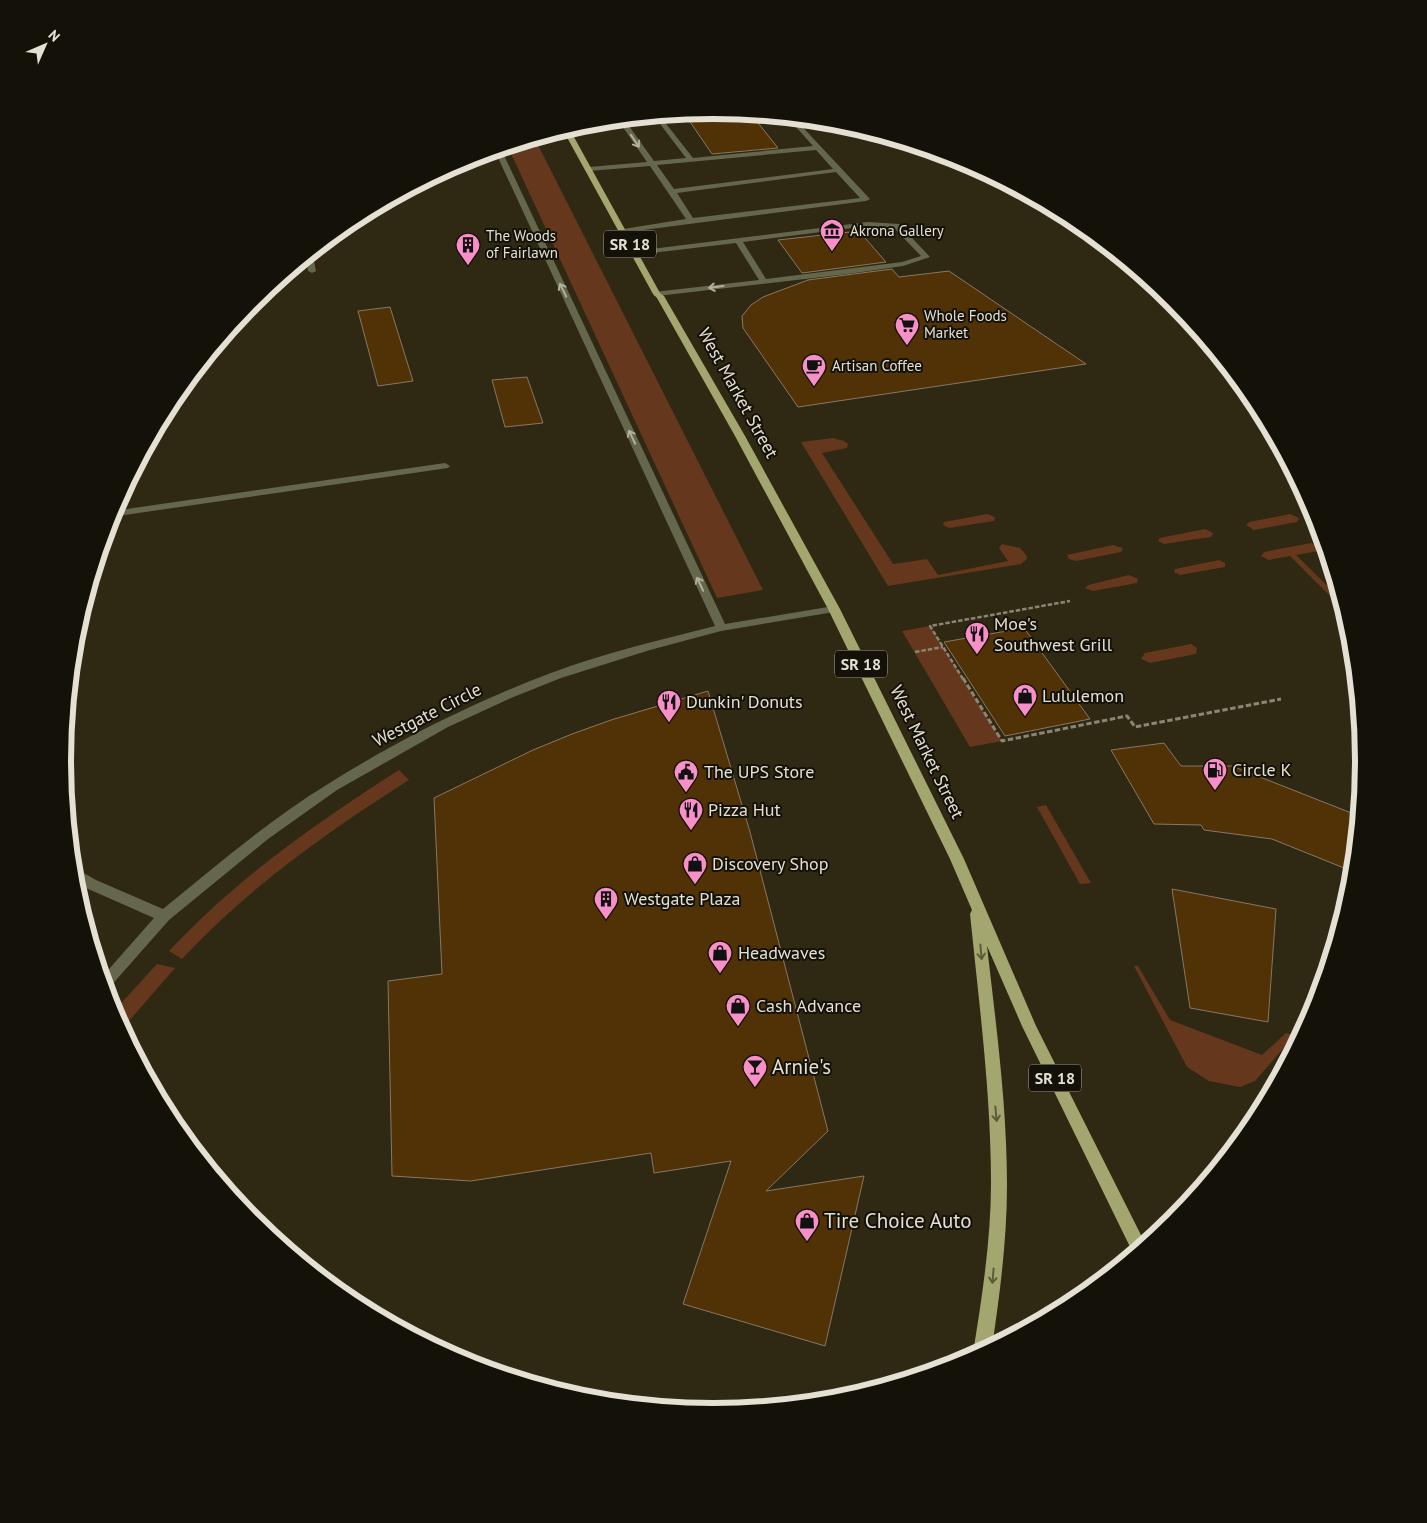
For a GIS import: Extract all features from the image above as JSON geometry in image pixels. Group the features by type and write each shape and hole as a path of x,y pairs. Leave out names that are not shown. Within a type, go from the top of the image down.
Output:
{"main road":[{"name":"West Market Street","path":"570,136 657,294 660,296 740,436 834,609 957,859 1030,1026 1137,1244"},
{"path":"976,904 997,1120 999,1183 998,1220 983,1344"}],"street":[{"path":"662,122 691,160"},
{"path":"623,231 866,200 797,125"},
{"path":"625,126 672,191 691,221"},
{"path":"589,169 818,148"},
{"path":"501,155 721,628"},
{"path":"672,191 838,170"},
{"path":"635,253 868,224 896,226 926,258 893,265 657,294"},
{"path":"738,240 764,282"},
{"path":"310,263 312,271"},
{"path":"121,513 445,466"},
{"name":"Westgate Circle","path":"109,978 164,916 263,836 332,787 444,724 507,695 557,675 646,647 721,628 834,609"},
{"path":"83,878 91,884 164,916"}],"path":[{"path":"1070,601 930,626 1002,741 1127,716 1136,727 1281,699"},
{"path":"915,652 943,646"}],"shaded area":[{"path":"537,144 763,590 717,598 510,152"},
{"path":"833,438 844,441 848,444 847,448 822,453 893,564 927,559 938,575 1008,561 999,548 1002,544 1020,548 1027,556 1026,560 1021,564 888,586 801,442"},
{"path":"987,514 995,517 994,521 949,528 943,525 944,522"},
{"path":"1290,514 1299,518 1297,522 1254,530 1246,525 1249,522"},
{"path":"1205,529 1213,533 1211,537 1164,544 1158,541 1160,538"},
{"path":"1311,543 1317,546 1318,551 1296,555 1333,591 1335,601 1290,556 1269,560 1261,556 1264,552"},
{"path":"1113,545 1123,548 1121,552 1076,561 1069,559 1067,555"},
{"path":"1219,560 1225,563 1225,567 1180,575 1174,572 1175,569"},
{"path":"1129,575 1138,579 1137,583 1093,591 1085,588 1088,585"},
{"path":"930,626 1002,741 970,747 902,631"},
{"path":"1191,644 1197,648 1196,654 1150,663 1141,659 1145,653"},
{"path":"399,770 409,780 348,820 290,862 234,908 182,959 169,951 222,900 278,853"},
{"path":"1046,805 1091,883 1080,884 1037,807"},
{"path":"157,964 175,968 127,1023 119,1005"},
{"path":"1134,966 1138,966 1170,1020 1262,1055 1286,1033 1295,1035 1255,1081 1240,1087 1209,1081 1187,1067"}],"building":[{"path":"689,120 757,121 778,148 712,154"},
{"name":"Akrona Gallery","path":"859,231 886,262 802,273 778,240"},
{"name":"Whole Foods Market","path":"892,269 899,277 949,271 1086,364 798,407 743,328 742,316 751,305 763,297 808,280"},
{"path":"390,307 413,381 378,386 358,311"},
{"path":"527,377 543,423 505,427 492,380"},
{"path":"1024,628 1090,719 1005,736 944,642"},
{"name":"Westgate Plaza","path":"708,691 750,832 828,1131 766,1191 864,1176 825,1346 683,1304 731,1161 654,1173 651,1153 471,1181 392,1176 388,981 442,974 434,798 533,750 572,734 611,720"},
{"name":"Circle K","path":"1164,743 1181,766 1232,766 1353,814 1346,869 1272,839 1204,830 1201,825 1154,824 1111,750"},
{"path":"1172,889 1276,909 1268,1022 1190,1008"}],"place":[{"name":"Akrona Gallery","path":"832,252"},
{"name":"The Woods of Fairlawn","path":"468,266"},
{"name":"Whole Foods Market","path":"907,346"},
{"name":"Artisan Coffee","path":"814,387"},
{"name":"Moe's Southwest Grill","path":"977,655"},
{"name":"Lululemon","path":"1025,717"},
{"name":"Dunkin' Donuts","path":"669,723"},
{"name":"Circle K","path":"1215,791"},
{"name":"The UPS Store","path":"686,793"},
{"name":"Pizza Hut","path":"691,831"},
{"name":"Discovery Shop","path":"695,885"},
{"name":"Westgate Plaza","path":"606,920"},
{"name":"Headwaves","path":"720,974"},
{"name":"Cash Advance","path":"738,1027"},
{"name":"Arnie's","path":"755,1088"},
{"name":"Tire Choice Auto","path":"807,1242"}]}
